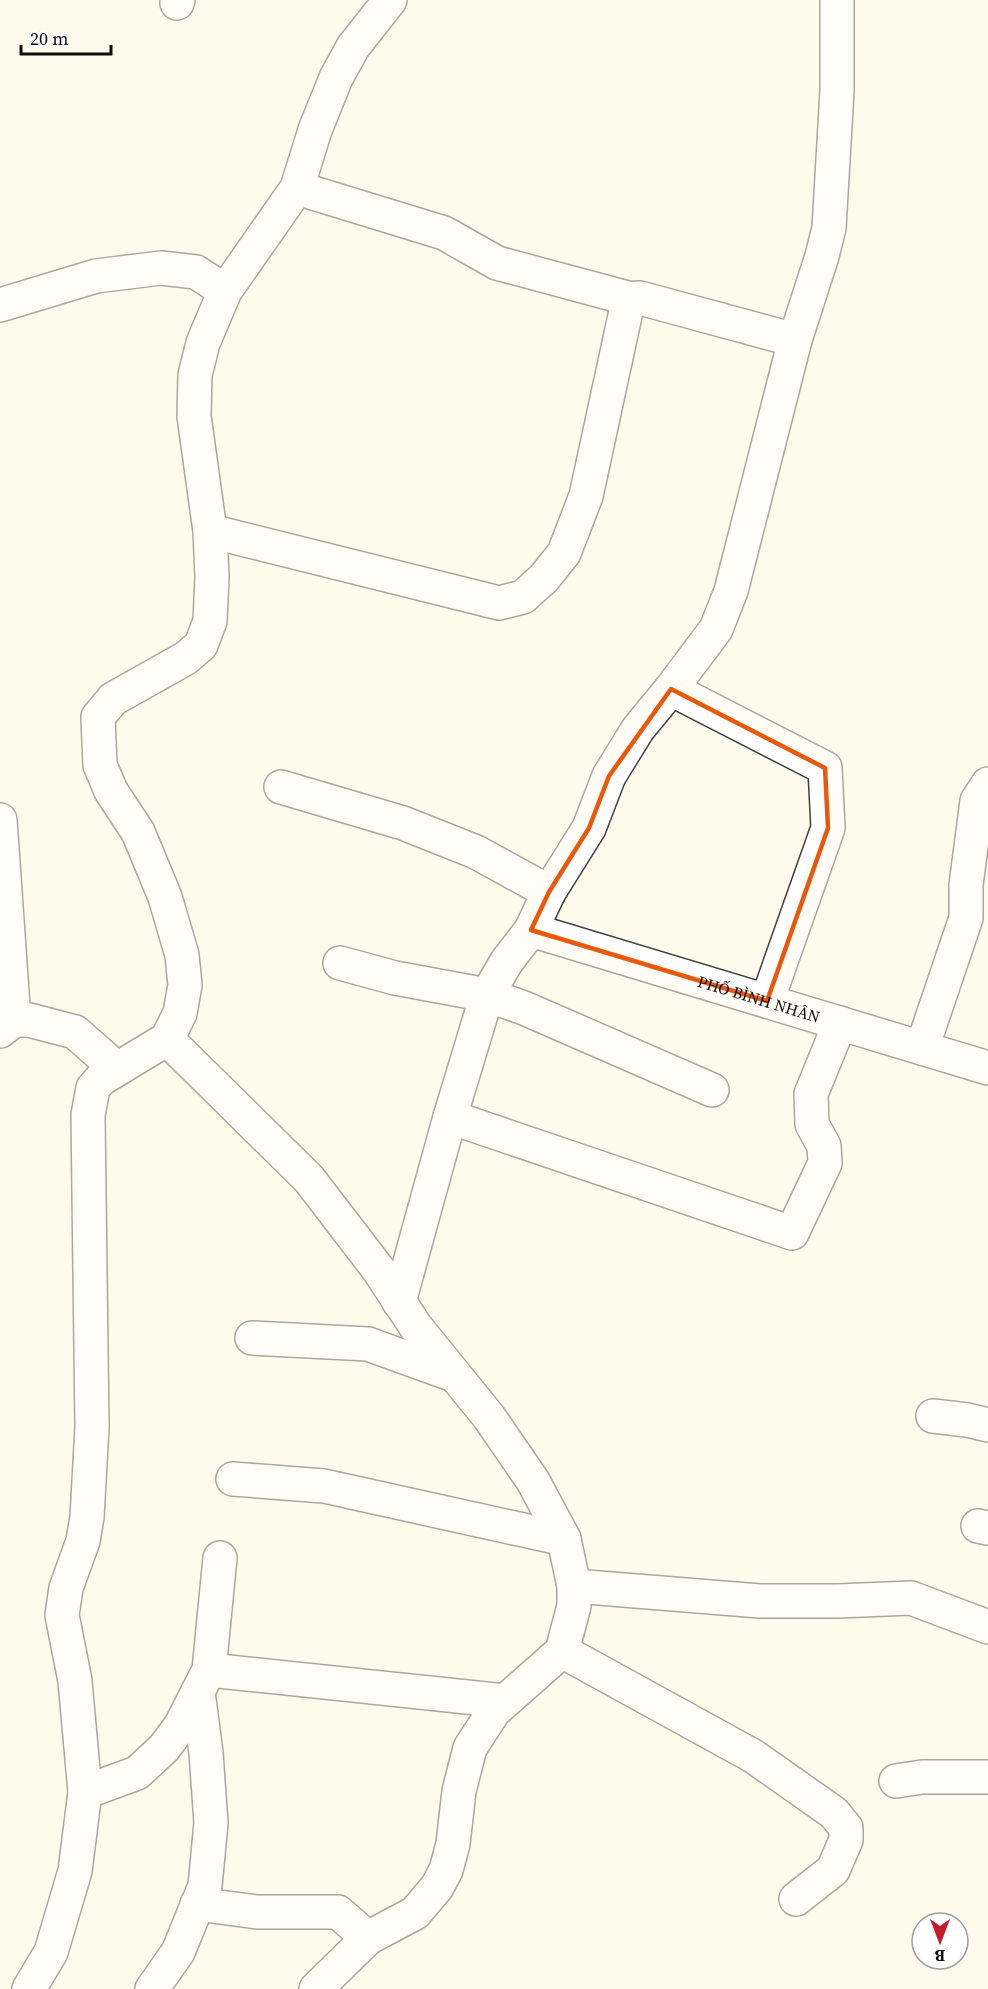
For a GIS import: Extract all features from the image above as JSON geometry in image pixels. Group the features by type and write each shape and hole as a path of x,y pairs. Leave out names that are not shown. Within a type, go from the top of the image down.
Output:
{"street":[{"path":"29,1989 51,1952 75,1871 85,1792 75,1681 62,1615 66,1588 85,1529 92,1427 88,1115 93,1088 101,1079 167,1039 180,1014 185,985 182,955 165,897 138,832 111,791 100,765 98,717 113,699 186,658 201,645 210,621 212,577 210,531 194,416 195,375 203,343 225,291 297,188 315,130 336,78 353,48 390,0"},
{"path":"399,1302 450,1117 487,995 507,961 531,930 549,892 589,828 609,776 638,729 716,629 731,591 795,340 829,228 837,91 837,0"},
{"path":"297,188 444,233 497,263 631,299 640,298 795,340"},
{"path":"0,305 96,276 160,268 196,272 225,291"},
{"path":"210,531 499,603 523,597 544,578 564,553 586,496 626,311 631,299"},
{"path":"671,689 825,768 828,828 767,1001"},
{"path":"922,1048 966,918 966,885 977,801 988,784"},
{"path":"281,787 413,827 476,852 549,892"},
{"path":"0,820 7,1025 29,1020 75,1032 117,1069"},
{"name":"PHỐ BÌNH NHÂN","path":"531,930 988,1068"},
{"path":"340,963 395,978 487,995 524,1008 712,1090"},
{"path":"450,1117 792,1233 825,1163 824,1146 812,1124 811,1094 840,1023"},
{"path":"167,1039 309,1179 378,1269 416,1327 489,1417 533,1481 564,1539 574,1586 574,1606 562,1651 494,1710 470,1748 459,1791 453,1845 446,1870 437,1887 415,1913 368,1938 316,1989"},
{"path":"252,1338 368,1344 454,1375"},
{"path":"933,1416 988,1425"},
{"path":"233,1479 324,1486 564,1539"},
{"path":"152,1989 178,1952 205,1886 211,1823 203,1681 220,1558"},
{"path":"574,1586 624,1588 760,1601 911,1598 988,1627"},
{"path":"562,1651 753,1756 834,1813 846,1828 846,1840 833,1870 796,1899"},
{"path":"85,1792 136,1773 164,1748 181,1725 203,1681"},
{"path":"203,1681 505,1701"},
{"path":"896,1781 922,1777 988,1777"},
{"path":"197,1904 257,1912 338,1912 368,1938"}],"highlighted area":[{"path":"671,689 825,768 828,828 767,1001 531,930 549,892 589,828 609,776"}]}
